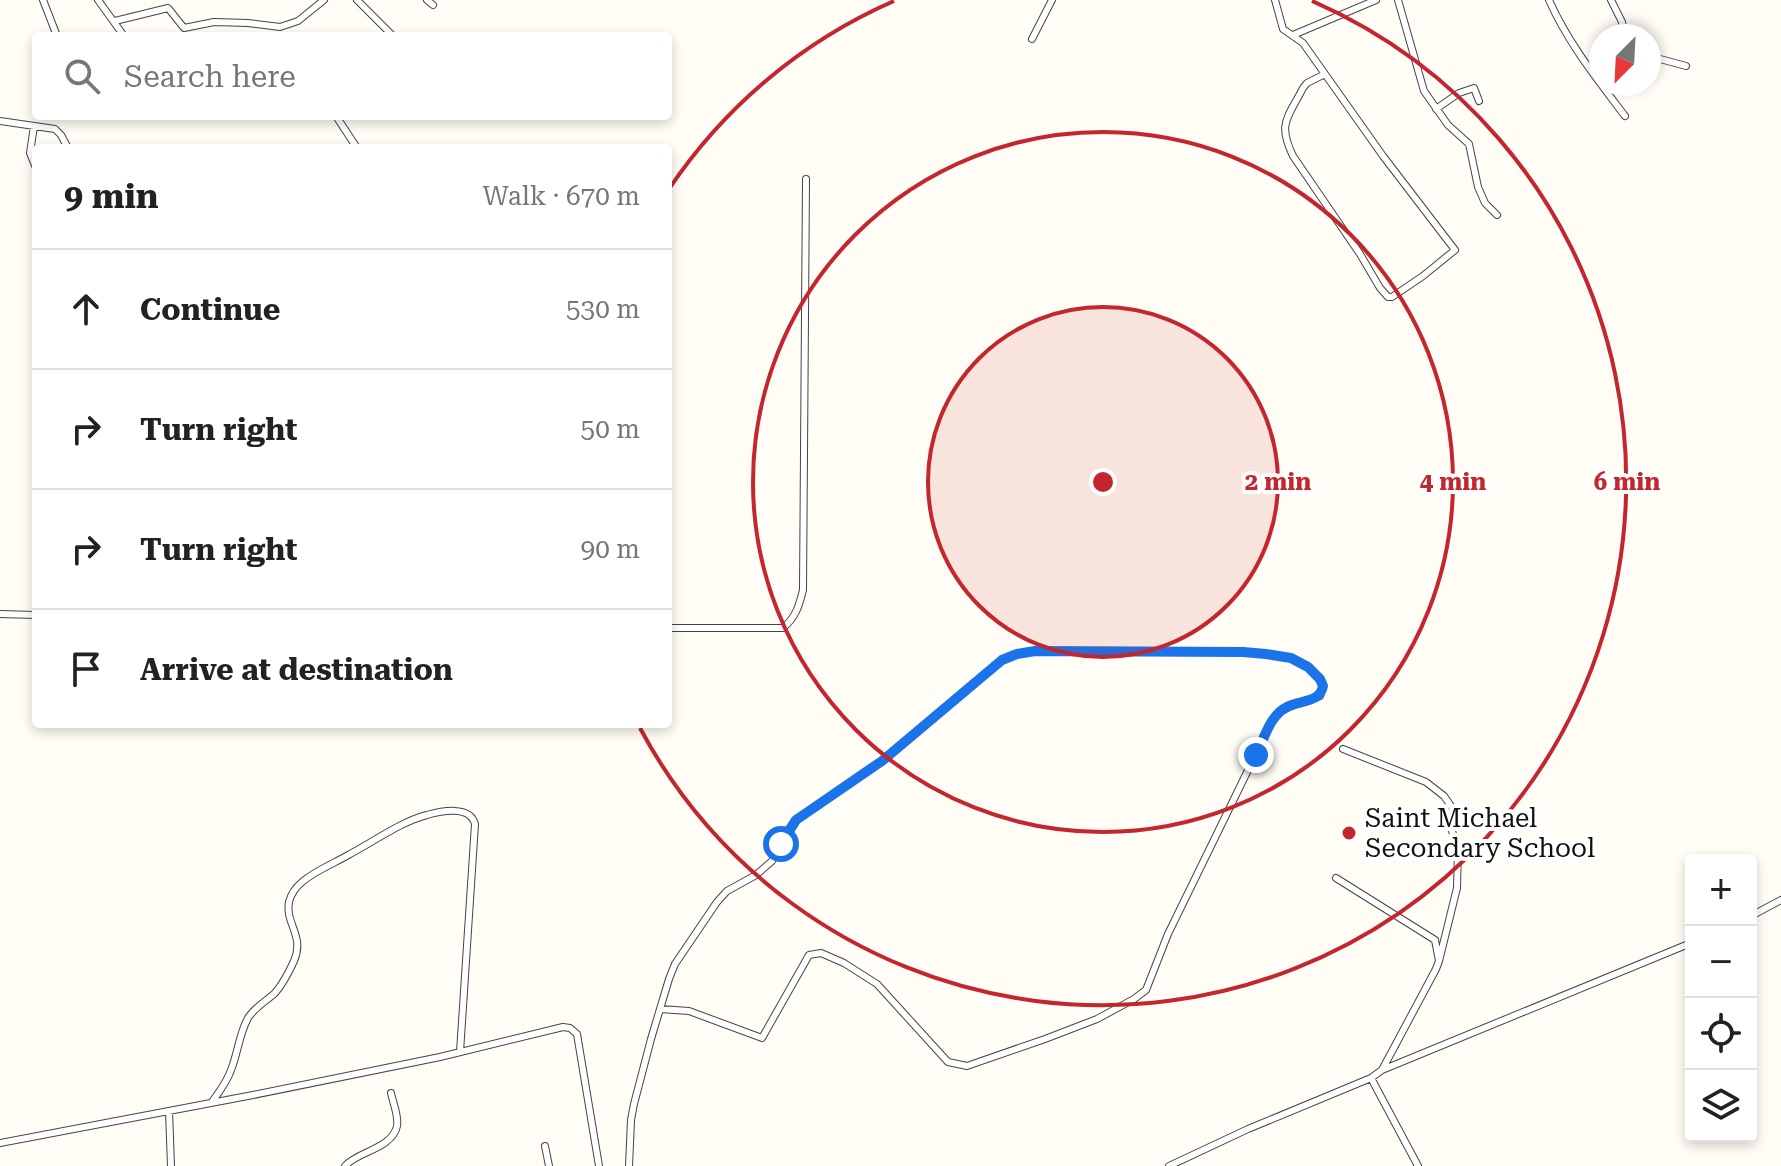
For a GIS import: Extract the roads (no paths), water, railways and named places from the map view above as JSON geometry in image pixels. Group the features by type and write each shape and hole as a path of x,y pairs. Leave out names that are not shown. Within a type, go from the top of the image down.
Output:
{"street":[{"path":"43,0 55,32"},
{"path":"98,0 122,32"},
{"path":"115,21 168,8 184,28 214,22 280,27 298,21 324,0"},
{"path":"357,0 389,32"},
{"path":"1032,39 1052,0"},
{"path":"1275,0 1281,26 1303,43 1455,250 1392,297 1384,294 1293,156 1285,139 1284,128 1303,88 1325,74"},
{"path":"1293,35 1376,0"},
{"path":"1398,0 1420,81 1429,100 1456,134 1469,144 1478,187 1485,203 1497,215"},
{"path":"1549,0 1577,52 1625,116"},
{"path":"1611,0 1622,24"},
{"path":"280,27 283,32"},
{"path":"1661,59 1686,66"},
{"path":"1436,109 1459,93 1474,88 1479,101"},
{"path":"339,120 354,144"},
{"path":"0,121 55,129 66,144"},
{"path":"32,158 34,126"},
{"path":"672,628 783,628 793,619 798,608 803,590 806,179"},
{"path":"0,614 32,615"},
{"path":"629,1166 631,1120 660,1009 669,979 675,964 717,902 727,891 756,875 772,861 796,820 882,761 1002,660 1035,651 1254,653 1299,662 1314,672 1323,686 1320,696 1288,706 1273,719 1181,906 1146,990 1097,1019 994,1057 967,1066 960,1065 948,1062 877,984 821,953 809,955 762,1038 689,1011 660,1009"},
{"path":"1343,749 1426,782 1444,796 1453,809 1451,828 1458,849 1457,888 1439,961 1382,1070"},
{"path":"211,1103 232,1070 243,1028 251,1014 278,989 294,960 297,937 289,914 293,891 300,883 383,836 421,816 437,812 468,814 475,824 460,1052"},
{"path":"1336,878 1435,940 1439,961"},
{"path":"1757,913 1781,900"},
{"path":"1169,1166 1371,1078 1382,1070 1685,945"},
{"path":"0,1143 460,1052 563,1027 577,1034 599,1166"},
{"path":"1371,1078 1418,1166"},
{"path":"345,1166 383,1143 397,1128 391,1093"},
{"path":"169,1111 171,1166"},
{"path":"545,1146 549,1166"}],"place":[{"name":"Saint Michael Secondary School","path":"1349,833"}]}
